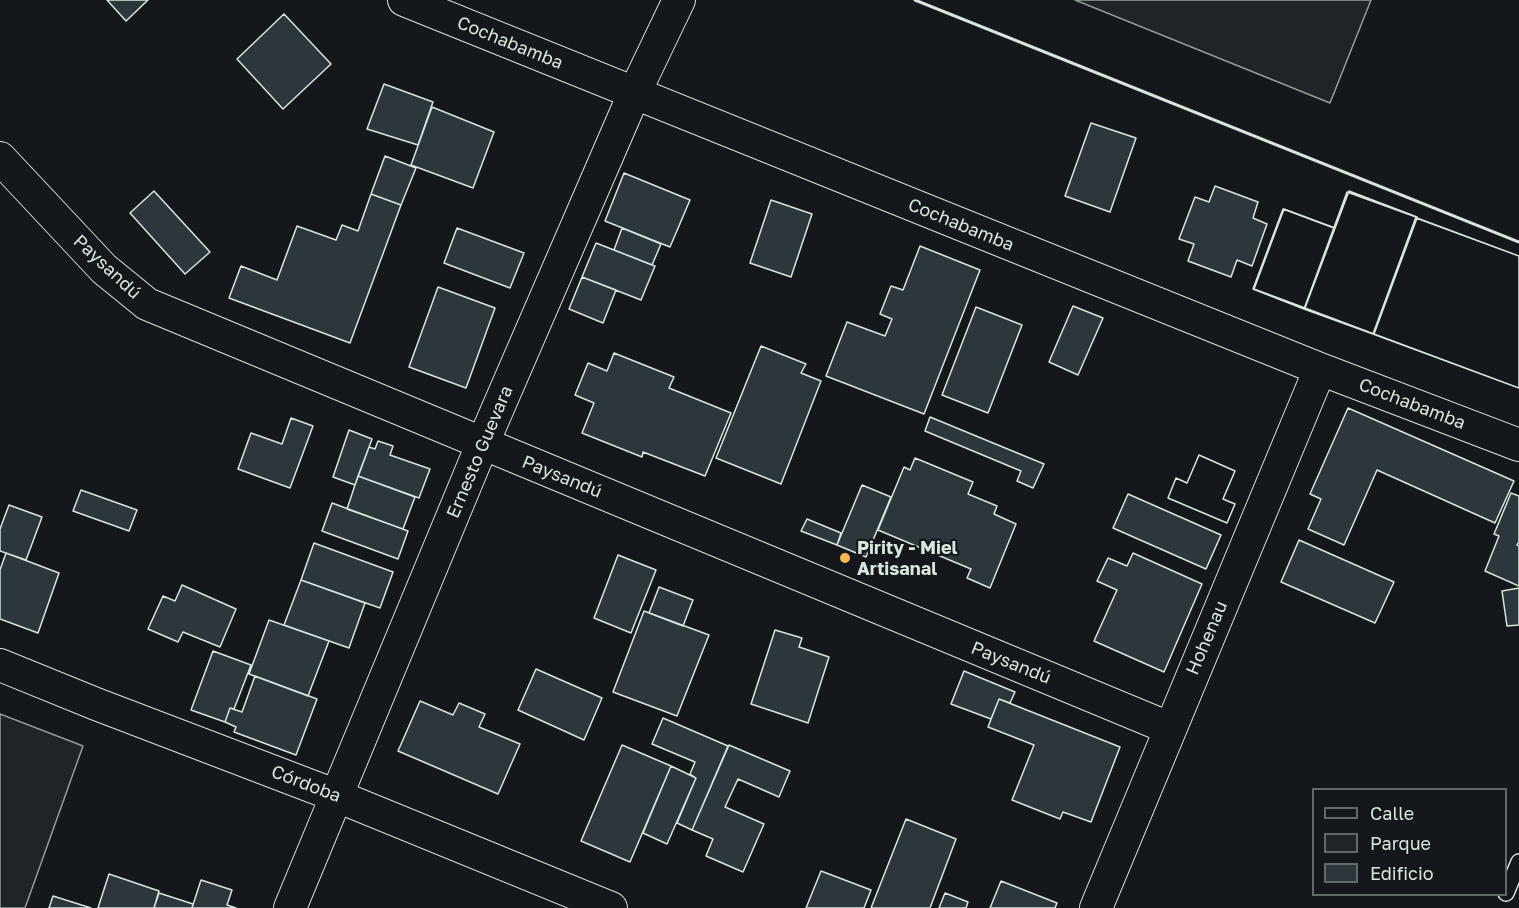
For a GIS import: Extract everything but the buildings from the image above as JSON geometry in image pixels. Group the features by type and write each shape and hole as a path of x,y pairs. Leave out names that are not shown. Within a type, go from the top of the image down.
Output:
{"street":[{"name":"Cochabamba","path":"404,0 1320,369 1519,445"},
{"name":"Ernesto Guevara","path":"290,908 482,445 634,94 679,0"},
{"name":"Paysandú","path":"0,158 104,268 147,304 482,445 1169,728"},
{"name":"Hohenau","path":"1096,908 1320,369"},
{"name":"Córdoba","path":"0,665 337,796 610,908"}],"lane":[{"path":"1507,889 1519,862"}],"green space":[{"path":"1075,0 1371,0 1330,103"},
{"path":"0,714 83,746 25,908 0,908"}],"wall":[{"path":"915,0 1519,242"}],"place":[{"name":"Pirity - Miel Artisanal","path":"845,558"}]}
